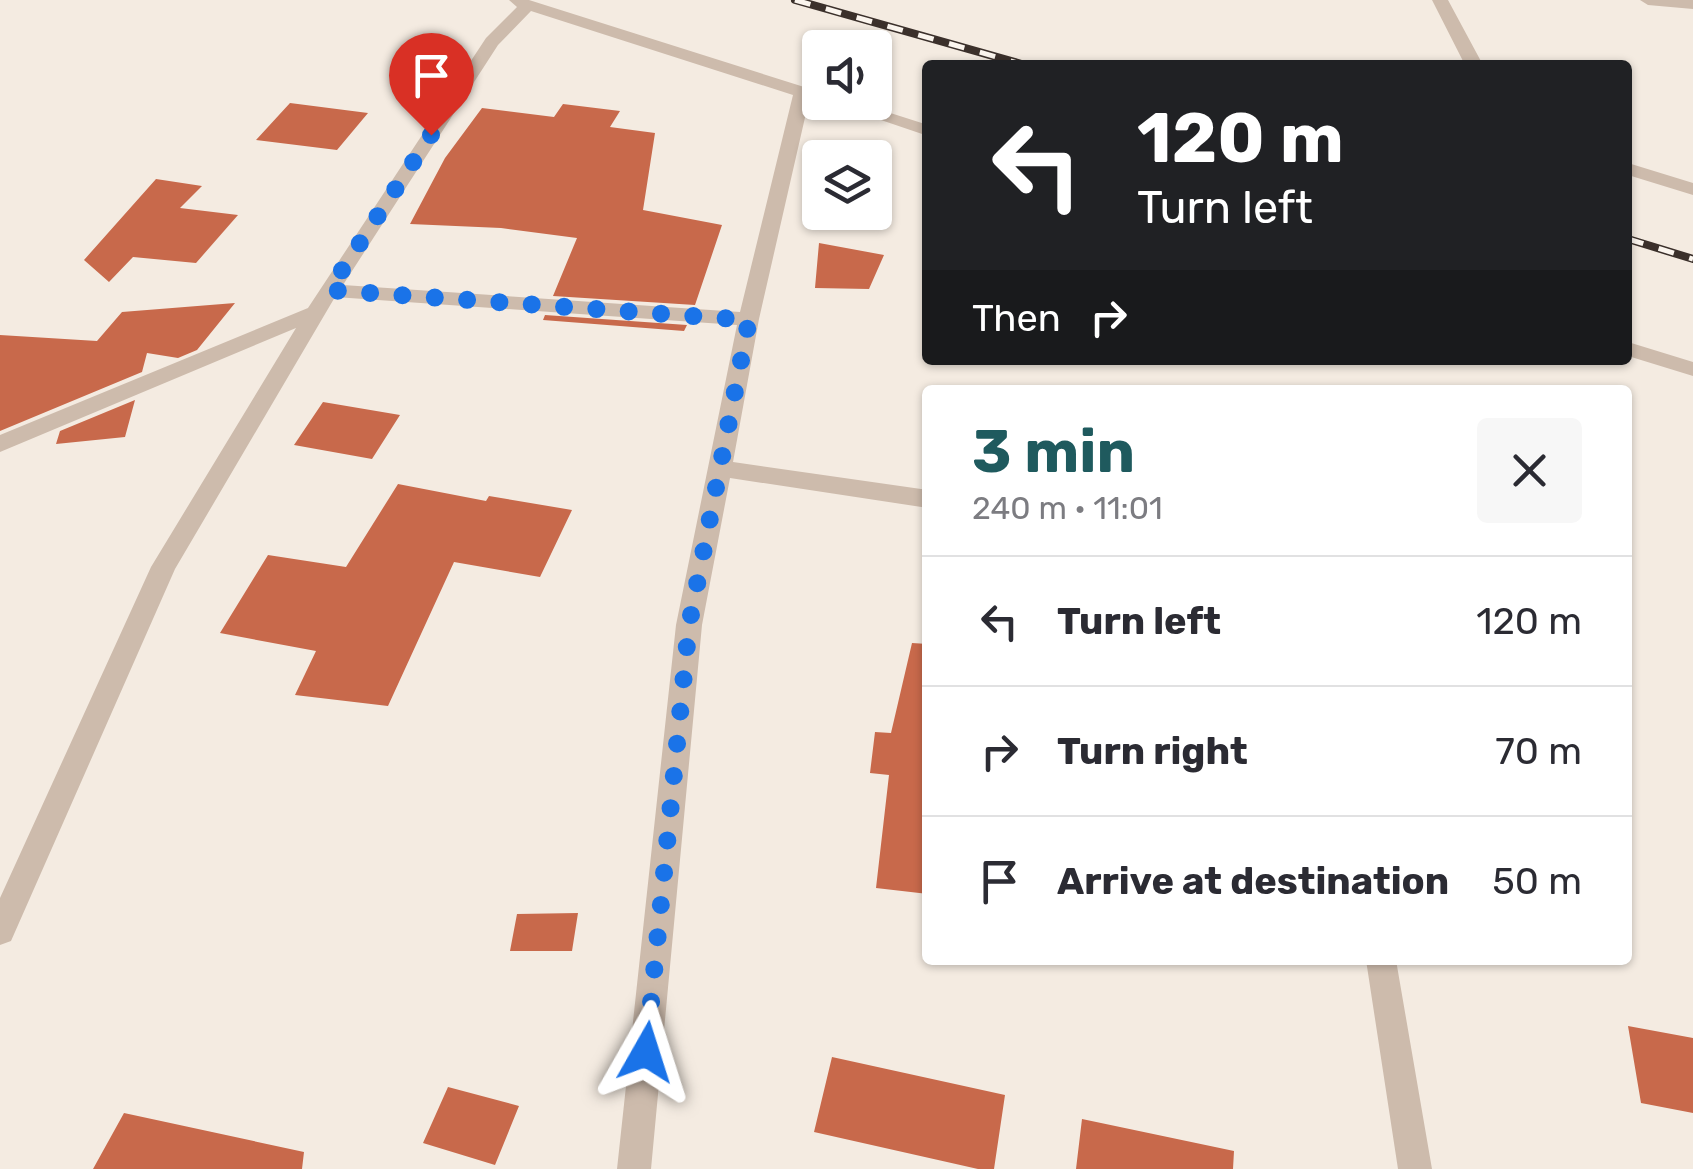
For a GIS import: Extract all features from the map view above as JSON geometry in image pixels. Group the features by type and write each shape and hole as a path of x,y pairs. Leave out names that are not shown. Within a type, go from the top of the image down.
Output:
{"street":[{"path":"1440,0 1471,60"},
{"path":"1648,0 1693,4"},
{"path":"0,931 163,566 313,313 519,2 802,92"},
{"path":"634,1169 689,625 749,320 804,120"},
{"path":"892,120 922,129"},
{"path":"1632,169 1693,189"},
{"path":"329,290 749,320"},
{"path":"0,444 313,313"},
{"path":"1632,349 1693,369"},
{"path":"720,468 922,498"},
{"path":"1382,965 1415,1169"}],"building":[{"path":"290,103 368,113 337,150 256,140"},
{"path":"563,104 620,111 610,127 655,133 643,210 722,225 695,305 553,296 577,238 501,228 410,224 445,158 482,108 554,117"},
{"path":"156,179 202,186 180,208 238,215 196,263 133,257 109,282 84,260"},
{"path":"819,243 884,255 869,289 815,288"},
{"path":"235,303 197,350 178,358 147,353 142,372 0,431 0,335 97,341 122,312"},
{"path":"545,315 687,325 684,331 543,320"},
{"path":"135,400 125,437 56,444 60,431"},
{"path":"323,402 400,415 372,459 294,445"},
{"path":"398,484 486,501 489,496 572,510 540,577 454,562 388,706 295,695 316,651 220,633 268,555 346,567"},
{"path":"912,643 922,644 922,893 876,888 889,775 870,773 875,732 891,733"},
{"path":"578,913 572,951 510,951 517,914"},
{"path":"1628,1026 1693,1038 1693,1113 1641,1103"},
{"path":"832,1057 1005,1095 994,1169 978,1169 814,1132"},
{"path":"448,1087 519,1106 495,1165 423,1143"},
{"path":"124,1113 304,1152 302,1169 93,1169"},
{"path":"1082,1119 1234,1151 1233,1169 1076,1169"}],"railway":[{"path":"795,0 1007,60"},
{"path":"1632,240 1693,259"}],"route":[{"path":"431,135 329,290 749,320 689,625 646,1052"}]}
